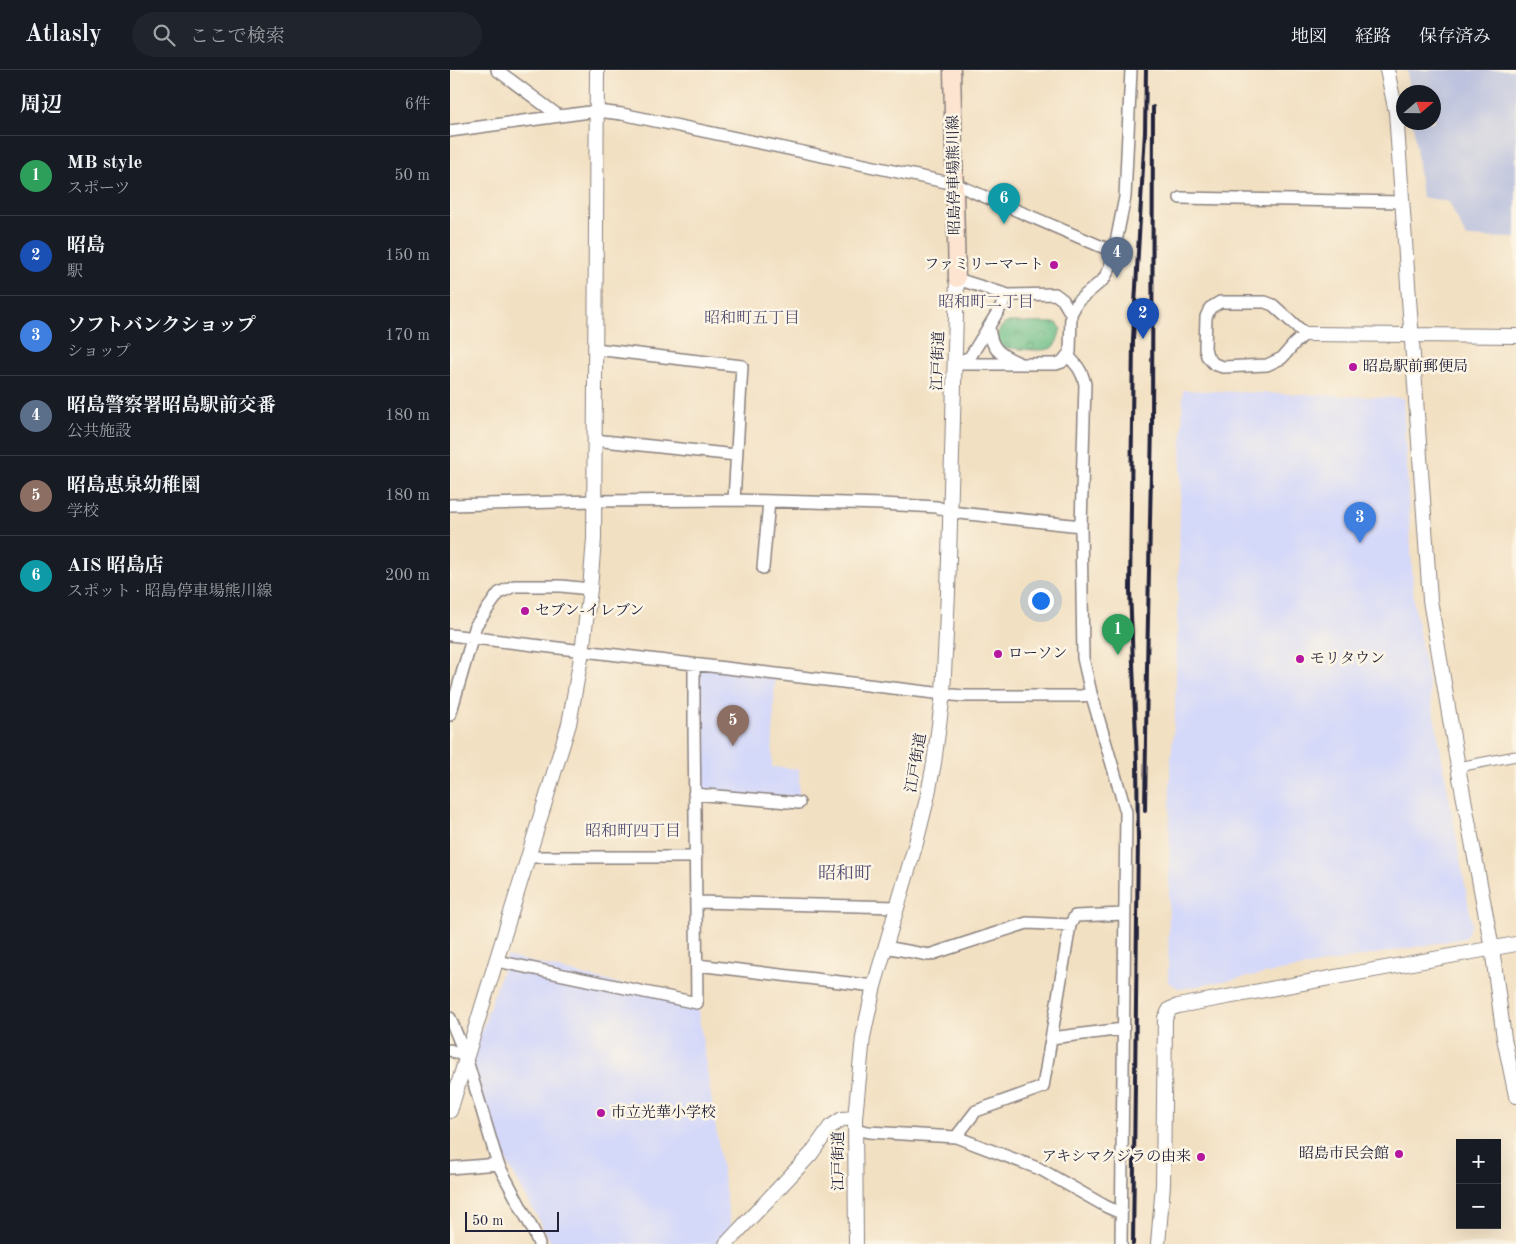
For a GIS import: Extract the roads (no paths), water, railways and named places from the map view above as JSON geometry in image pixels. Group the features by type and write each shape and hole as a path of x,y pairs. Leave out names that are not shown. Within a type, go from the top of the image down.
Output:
{"main road":[{"name":"昭島停車場熊川線","path":"952,70 957,279"}],"street":[{"path":"497,70 559,116"},
{"path":"450,1110 569,724 582,652 594,539 597,70"},
{"path":"955,364 1056,364 1062,362 1068,356 1070,352 1071,314 1078,301 1104,279 1114,252 1125,197 1131,70"},
{"path":"1387,70 1396,112 1430,600 1458,767 1492,948 1504,1038 1516,1096"},
{"path":"450,131 597,112 622,114 955,184 1114,252"},
{"path":"1180,198 1403,202"},
{"path":"957,279 1008,295 1055,294 1064,300 1071,314"},
{"name":"江戸街道","path":"856,1244 855,1123 863,1037 874,986 898,907 927,799 943,694 957,279"},
{"path":"955,364 970,357 1008,295"},
{"path":"1305,334 1282,358 1267,365 1223,367 1214,364 1207,356 1205,348 1206,317 1210,308 1220,302 1265,302 1273,305 1305,334 1516,336"},
{"path":"989,327 994,348 1021,364"},
{"path":"596,349 742,366 734,500"},
{"path":"1068,356 1078,366 1085,384 1081,526 1083,658 1091,693 1126,812 1121,1244"},
{"path":"594,440 736,455"},
{"path":"450,506 594,501 734,500 882,504 937,508 950,512 1081,526"},
{"path":"763,568 769,501"},
{"path":"450,715 476,625 493,600 503,590 514,586 530,585 590,589"},
{"path":"450,635 963,696 1082,696 1091,693"},
{"path":"497,961 698,1003 694,794 694,665"},
{"path":"1458,767 1516,756"},
{"path":"694,794 799,803"},
{"path":"529,857 696,856"},
{"path":"697,902 898,907"},
{"path":"956,1137 976,1111 1042,1087 1070,926 1075,916 1125,914"},
{"path":"886,947 929,956 1027,924 1070,926"},
{"path":"1158,1244 1163,1185 1165,1018 1170,1009 1516,944"},
{"path":"697,965 874,986"},
{"path":"450,1018 466,1056 498,1164 539,1244"},
{"path":"1051,1038 1123,1029"},
{"path":"450,1050 466,1056"},
{"path":"726,1244 811,1154 830,1127 842,1120 855,1123 868,1132 956,1137 1040,1168 1107,1208 1121,1213"},
{"path":"450,1168 498,1164"}],"railway":[{"path":"1133,1244 1138,840 1130,590 1133,339 1145,132 1146,70"},
{"path":"1145,810 1152,424 1153,107"}],"place":[{"name":"AIS 昭島店","path":"1004,224"},
{"name":"ファミリーマート","path":"1054,265"},
{"name":"昭島警察署昭島駅前交番","path":"1117,278"},
{"name":"昭島","path":"1143,339"},
{"name":"昭島駅前郵便局","path":"1353,367"},
{"name":"ソフトバンクショップ","path":"1360,543"},
{"name":"セブン-イレブン","path":"525,611"},
{"name":"ローソン","path":"998,654"},
{"name":"MB style","path":"1118,655"},
{"name":"モリタウン","path":"1300,659"},
{"name":"昭島恵泉幼稚園","path":"733,746"},
{"name":"市立光華小学校","path":"601,1113"},
{"name":"昭島市民会館","path":"1399,1154"},
{"name":"アキシマクジラの由来","path":"1201,1157"}],"district":[{"name":"昭和町二丁目","path":"986,303"},
{"name":"昭和町五丁目","path":"752,319"},
{"name":"昭和町四丁目","path":"633,832"},
{"name":"昭和町","path":"845,874"}]}
